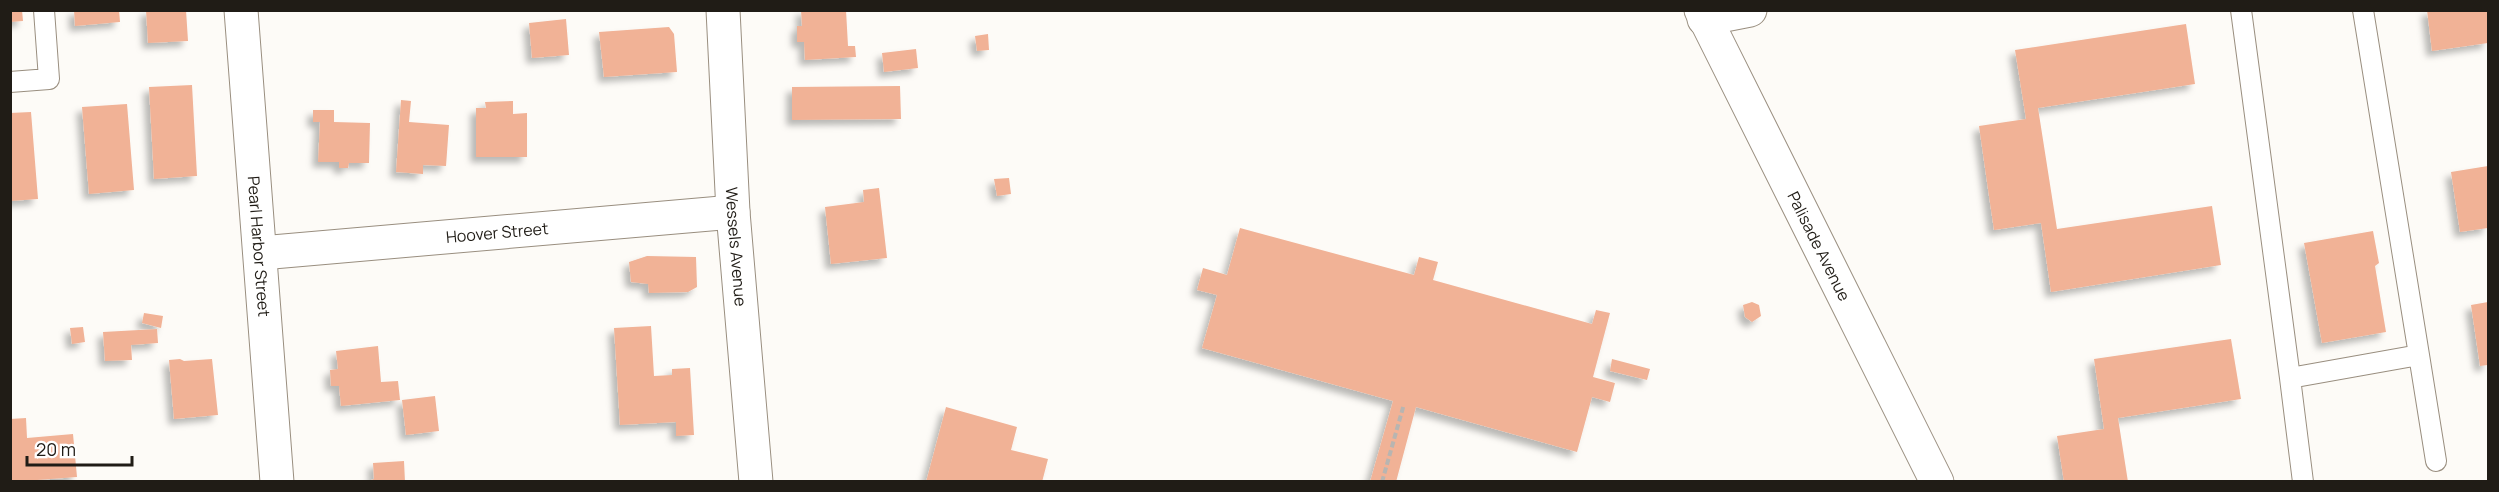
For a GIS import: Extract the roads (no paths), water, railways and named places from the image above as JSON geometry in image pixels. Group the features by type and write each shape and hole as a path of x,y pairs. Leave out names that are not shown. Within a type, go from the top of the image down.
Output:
{"street":[{"name":"Pearl Harbor Street","path":"241,10 277,482"},
{"name":"Wessels Avenue","path":"723,10 733,212 756,482"},
{"path":"1702,15 1750,10"},
{"name":"Palisade Avenue","path":"1702,15 1937,482"},
{"name":"Hoover Street","path":"261,253 733,212"}],"lane":[{"path":"10,82 48,79 44,10"},
{"path":"2241,10 2303,482"},
{"path":"2364,10 2436,461"},
{"path":"2290,378 2419,355"}]}
